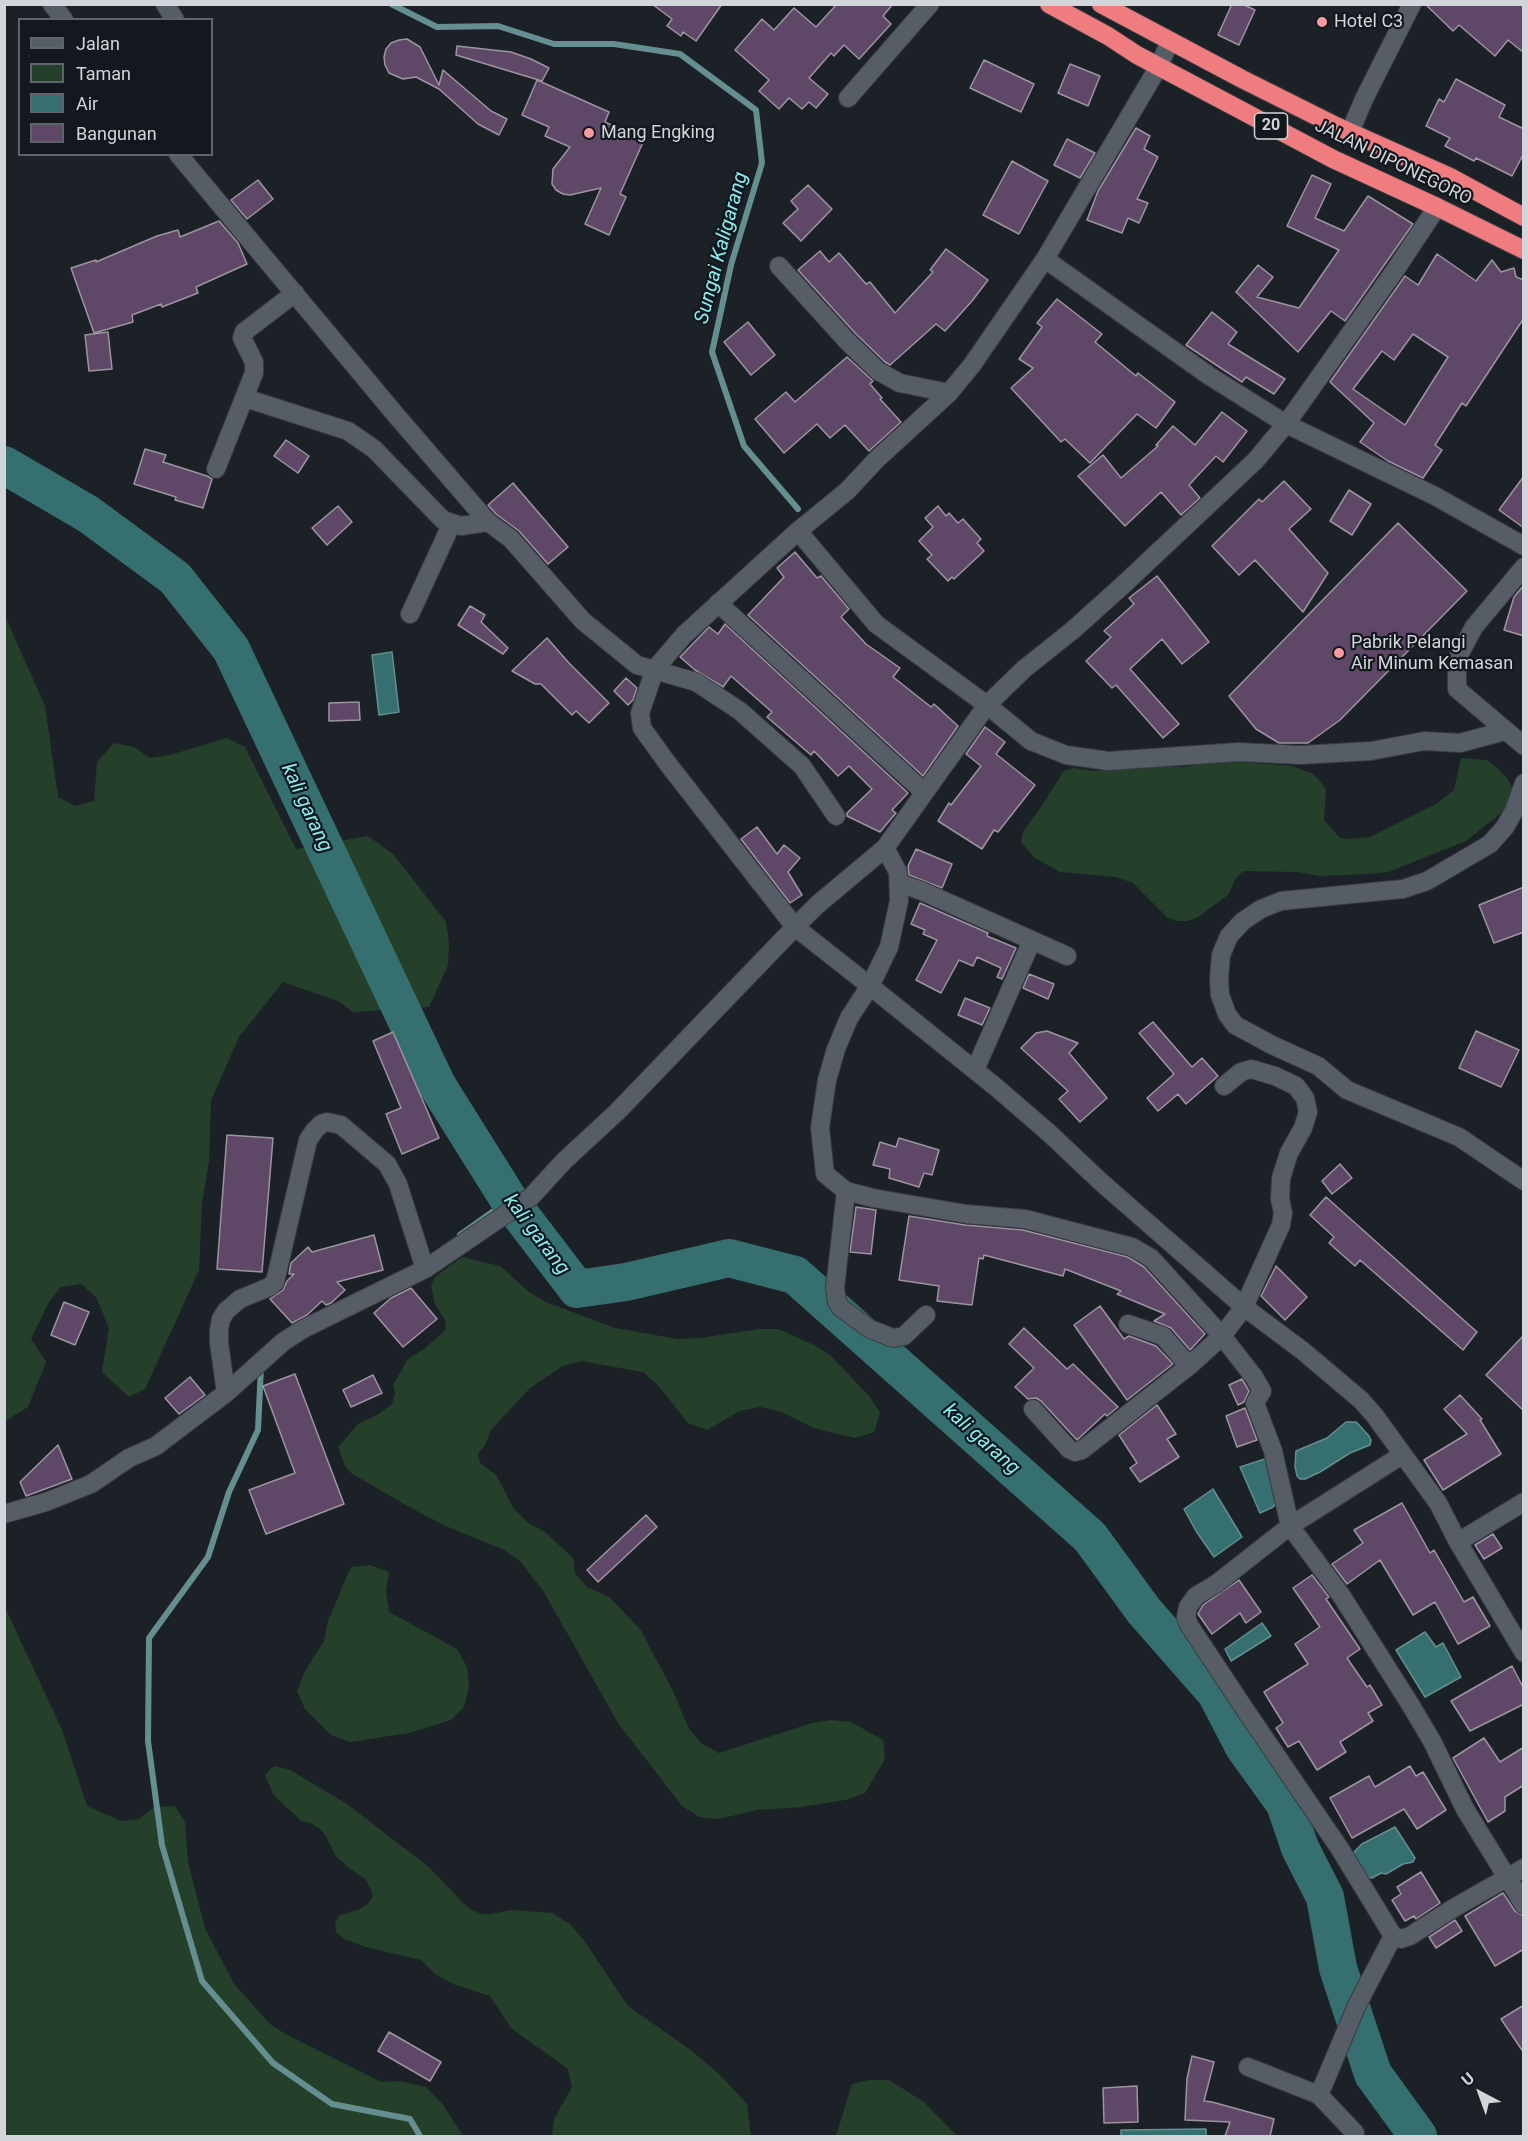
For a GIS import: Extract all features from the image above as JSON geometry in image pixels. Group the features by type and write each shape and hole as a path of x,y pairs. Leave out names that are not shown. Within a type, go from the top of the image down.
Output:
{"highway":[{"name":"JALAN DIPONEGORO","path":"1049,4 1108,36 1137,56 1333,159 1524,250"},
{"name":"JALAN DIPONEGORO","path":"1101,4 1128,11 1170,41 1242,79 1350,132 1450,177 1524,217"}],"street":[{"path":"52,4 62,18"},
{"path":"165,4 174,18"},
{"path":"848,98 930,4"},
{"path":"1350,132 1412,4"},
{"path":"1170,41 1159,66 1045,259 972,365 949,393 877,459 847,491 798,531 684,635 655,669 640,713 642,728 795,927 975,1070 1244,1307 1303,1351 1361,1400 1438,1503 1458,1542 1524,1653"},
{"path":"180,156 488,522 511,539 590,627 637,665 696,682 740,711 802,766 836,816"},
{"path":"4,1514 46,1502 91,1484 129,1458 156,1446 226,1393 283,1342 423,1262 469,1240 531,1197 564,1161 617,1112 817,905 885,848 987,705 1024,669 1073,630 1184,529 1255,461 1286,424 1437,207"},
{"path":"1045,259 1208,375 1286,424 1435,496 1524,546"},
{"path":"778,266 878,371 900,383 949,393"},
{"path":"216,469 255,373 254,362 242,338 244,332 295,293"},
{"path":"244,398 348,431 375,449 443,520 461,526 488,522"},
{"path":"410,614 452,523"},
{"path":"798,531 876,624 987,705 1030,741 1066,755 1108,761 1238,752 1300,755 1371,751 1424,741 1460,743 1505,731"},
{"path":"1524,567 1474,627 1459,655 1456,669 1457,689 1524,746"},
{"path":"718,603 924,792"},
{"path":"1524,783 1514,811 1505,827 1490,844 1427,881 1403,889 1281,901 1261,909 1243,921 1229,936 1221,955 1219,979 1220,995 1227,1014 1235,1025 1318,1066 1347,1090 1460,1137 1524,1181"},
{"path":"885,848 898,872 896,920 889,946 870,986 849,1018 836,1049 827,1080 820,1128 825,1174 846,1191 903,1204 1025,1220 1132,1247 1151,1258 1222,1336 1254,1377 1262,1391 1256,1403 1273,1451 1290,1526 1341,1595 1410,1704 1432,1741 1465,1809 1524,1905"},
{"path":"899,883 922,891 1067,956"},
{"path":"975,1070 1032,940"},
{"path":"1033,1409 1069,1449 1075,1452 1082,1450 1189,1366 1222,1336 1244,1307 1281,1225 1281,1178 1289,1153 1303,1128 1308,1112 1305,1098 1296,1086 1275,1076 1251,1070 1241,1072 1224,1086"},
{"path":"226,1393 219,1343 221,1319 226,1311 240,1299 269,1287 275,1282 308,1140 321,1125 327,1122 341,1125 387,1164 398,1184 423,1262"},
{"path":"846,1191 835,1287 837,1302 857,1322 892,1338 904,1336 926,1315"},
{"path":"1128,1324 1163,1336 1189,1366"},
{"path":"1402,1455 1290,1526 1216,1584 1196,1596 1188,1607 1186,1617 1189,1625 1340,1849 1393,1936 1401,1939 1410,1936 1524,1868"},
{"path":"1458,1542 1524,1502"},
{"path":"1319,2095 1353,2013 1393,1936"},
{"path":"1248,2067 1319,2095 1355,2133"}],"green space":[{"path":"4,614 45,706 58,797 75,806 94,801 97,762 114,743 134,747 150,758 170,755 227,738 245,747 296,849 368,836 393,854 446,922 449,942 448,965 429,1007 353,1012 338,1001 283,982 239,1037 211,1100 209,1162 202,1203 199,1270 145,1389 129,1397 102,1372 109,1328 96,1297 81,1284 61,1287 49,1302 31,1339 46,1362 28,1407 5,1421"},
{"path":"1461,758 1486,760 1507,778 1512,787 1510,806 1466,841 1388,872 1320,876 1298,872 1243,871 1236,878 1228,895 1198,917 1188,921 1168,918 1133,883 1116,877 1060,872 1035,858 1021,842 1023,832 1064,771 1073,768 1093,771 1144,766 1185,767 1217,760 1292,766 1313,774 1321,782 1326,790 1324,820 1340,838 1349,839 1370,837 1436,804 1454,790"},
{"path":"462,1257 500,1266 529,1292 546,1302 615,1328 678,1339 778,1329 830,1355 869,1396 880,1413 874,1432 855,1438 814,1428 779,1411 760,1407 740,1411 707,1430 688,1423 658,1385 643,1372 581,1361 563,1366 530,1388 491,1430 485,1445 478,1454 480,1463 496,1475 514,1509 528,1523 545,1532 573,1558 575,1573 587,1587 609,1597 640,1629 673,1691 689,1729 702,1744 719,1753 812,1723 831,1720 851,1722 883,1740 885,1759 865,1793 845,1800 801,1807 757,1810 719,1819 699,1817 682,1806 618,1723 544,1592 520,1561 504,1550 446,1526 411,1508 351,1473 345,1466 338,1447 358,1424 377,1415 392,1404 395,1394 393,1385 408,1359 446,1330 445,1320 435,1304 431,1286 435,1277"},
{"path":"370,1565 389,1572 386,1591 389,1612 457,1649 467,1667 469,1687 464,1707 451,1720 409,1733 350,1742 331,1735 305,1709 297,1691 304,1673 324,1641 328,1621 351,1567"},
{"path":"4,1605 62,1730 87,1806 121,1821 139,1819 154,1807 175,1806 185,1822 188,1862 205,1928 234,1984 270,2024 287,2035 381,2082 400,2081 426,2087 443,2105 463,2136 5,2136"},
{"path":"274,1766 290,1770 347,1804 430,1868 472,1910 481,1914 511,1910 552,1913 570,1924 583,1939 628,2006 692,2051 721,2076 747,2104 751,2136 552,2136 554,2119 572,2087 568,2069 512,2029 490,1996 453,1984 435,1974 421,1960 366,1947 344,1939 336,1932 335,1923 340,1915 358,1910 368,1904 373,1896 370,1887 365,1879 335,1855 320,1829 311,1823 301,1821 273,1794 265,1775"},
{"path":"869,2080 889,2080 924,2102 957,2136 836,2136 852,2084"}],"water":[{"path":"392,652 399,712 379,715 372,655"},
{"path":"1346,1422 1356,1422 1369,1436 1370,1445 1350,1453 1320,1472 1300,1479 1295,1466 1296,1451 1327,1438"},
{"path":"1268,1458 1276,1503 1273,1507 1260,1513 1240,1467"},
{"path":"1213,1489 1242,1537 1214,1557 1184,1509"},
{"path":"1262,1623 1271,1636 1231,1661 1225,1649"},
{"path":"1425,1632 1436,1647 1443,1643 1461,1677 1425,1697 1396,1650"},
{"path":"1395,1827 1415,1858 1413,1862 1403,1864 1386,1874 1367,1877 1353,1856 1355,1851 1362,1844"},
{"path":"1206,2129 1206,2136 1121,2136 1121,2130"}],"building":[{"path":"652,4 722,4 696,41 683,32 681,36 667,26 672,19"},
{"path":"837,4 893,4 883,16 891,24 859,59 844,45 834,56 831,53 809,78 828,94 816,108 809,102 802,109 789,98 779,109 759,91 769,80 735,50 762,19 774,30 794,8 816,27"},
{"path":"1232,4 1242,4 1255,10 1239,45 1218,35"},
{"path":"1425,4 1524,4 1524,53 1508,40 1495,56 1459,25 1453,31"},
{"path":"407,39 420,47 439,85 443,70 491,111 507,119 499,135 478,124 439,89 416,77 403,79 389,73 384,57 386,49 391,43"},
{"path":"457,46 511,52 549,68 542,81 456,55"},
{"path":"984,60 1034,84 1021,112 970,88"},
{"path":"1070,64 1100,76 1088,106 1058,93"},
{"path":"1456,79 1505,105 1499,117 1524,129 1524,153 1512,176 1476,158 1474,161 1445,146 1450,138 1426,126 1439,99 1444,102"},
{"path":"537,80 609,112 605,122 644,140 620,194 626,197 609,235 585,224 601,188 570,195 556,190 552,184 553,169 570,147 545,136 549,127 522,115"},
{"path":"1136,128 1150,136 1144,149 1158,157 1137,199 1148,203 1139,223 1128,218 1122,233 1087,220 1098,191"},
{"path":"1067,139 1095,153 1080,178 1054,165"},
{"path":"1012,161 1048,181 1019,234 983,215"},
{"path":"1312,175 1331,184 1315,218 1344,231 1368,196 1413,224 1345,321 1331,311 1298,352 1236,292 1258,265 1273,277 1257,297 1299,308 1339,250 1287,226"},
{"path":"258,180 273,199 247,219 231,200"},
{"path":"808,185 832,209 801,241 783,223 798,209 791,201"},
{"path":"219,221 238,243 247,264 196,287 198,293 162,307 161,304 132,315 133,322 94,333 71,268 96,260 96,262 157,236 178,230 180,237"},
{"path":"946,249 988,280 945,331 936,324 890,365 855,333 798,270 820,251 829,262 839,253 866,284 870,282 895,313 933,272 930,270"},
{"path":"1437,254 1476,281 1492,260 1501,272 1514,268 1516,277 1524,280 1524,318 1466,406 1462,403 1435,445 1442,450 1423,478 1388,461 1360,442 1374,423 1330,382 1405,276 1418,285","holes":["1413,334 1448,357 1405,425 1353,389 1382,351 1394,360"]},
{"path":"1057,299 1102,334 1095,342 1136,376 1138,373 1175,402 1156,428 1137,414 1090,463 1065,439 1061,442 1011,388 1033,368 1019,359 1042,327 1037,323"},
{"path":"1212,312 1237,332 1228,344 1285,379 1274,394 1246,377 1242,382 1186,345"},
{"path":"748,322 775,355 751,375 724,342"},
{"path":"108,332 112,369 89,371 85,335"},
{"path":"847,357 873,381 870,384 882,398 880,399 901,422 869,451 845,425 830,438 817,424 784,453 755,419 786,392 795,402"},
{"path":"1222,412 1247,431 1223,462 1216,456 1189,485 1200,498 1181,515 1161,492 1125,526 1078,476 1103,455 1121,478 1158,446 1156,445 1173,426 1195,445"},
{"path":"286,440 309,456 298,473 274,456"},
{"path":"145,449 166,455 163,462 212,479 203,508 134,484"},
{"path":"1524,476 1524,528 1499,510"},
{"path":"1284,481 1311,509 1289,529 1328,573 1303,612 1255,560 1239,575 1212,546 1259,499 1262,502"},
{"path":"513,483 568,547 548,564 519,531 488,505"},
{"path":"1349,490 1371,504 1352,535 1330,521"},
{"path":"338,506 352,522 327,545 312,528"},
{"path":"938,506 946,516 949,513 958,523 963,519 981,539 977,543 984,551 954,579 952,577 948,581 927,559 932,555 919,541 933,527 925,518"},
{"name":"Pabrik Pelangi Air Minum Kemasan","path":"1398,523 1467,591 1340,720 1308,743 1279,743 1256,729 1229,696"},
{"path":"795,552 817,578 821,576 849,609 841,617 866,644 900,668 893,677 931,707 934,704 958,726 923,776 748,615 784,577 777,568"},
{"path":"1157,576 1209,642 1182,664 1162,639 1130,669 1179,724 1163,738 1116,685 1112,688 1086,661 1111,637 1104,631 1134,604 1129,598"},
{"path":"1524,585 1524,636 1504,630 1514,597"},
{"path":"470,606 485,615 481,622 508,648 503,654 458,625"},
{"path":"725,624 908,793 892,810 896,813 880,832 847,816 847,813 872,789 849,766 838,776 814,751 811,755 767,717 772,712 731,676 723,687 695,670 680,657 709,627 718,634"},
{"path":"547,638 609,703 589,723 576,711 572,715 541,684 535,684 512,671"},
{"path":"626,678 637,688 633,700 628,705 614,691"},
{"path":"359,702 360,720 329,721 329,703"},
{"path":"985,727 1005,742 996,754 1035,785 998,832 994,830 982,849 938,821 949,803 951,805 981,766 966,754"},
{"path":"757,827 777,854 784,845 800,858 788,872 802,895 790,903 741,839"},
{"path":"916,849 952,864 942,888 909,875 908,866"},
{"path":"1524,887 1524,932 1494,943 1479,905"},
{"path":"920,903 1016,948 1002,979 997,977 1001,968 977,957 973,966 959,960 941,993 916,980 937,940 923,934 925,930 911,924"},
{"path":"1029,974 1054,984 1048,999 1023,988"},
{"path":"965,998 990,1008 982,1025 958,1015"},
{"path":"1153,1022 1192,1067 1202,1058 1218,1076 1186,1104 1178,1094 1158,1111 1147,1098 1174,1074 1139,1033"},
{"path":"1047,1031 1078,1043 1069,1053 1107,1098 1080,1122 1059,1099 1068,1091 1021,1048 1036,1033"},
{"path":"1476,1031 1519,1050 1501,1087 1459,1068"},
{"path":"393,1032 439,1138 402,1154 386,1114 401,1108 373,1041"},
{"path":"227,1135 273,1138 262,1272 217,1269"},
{"path":"899,1138 939,1150 932,1175 924,1173 919,1187 889,1178 890,1169 873,1165 880,1142 896,1147"},
{"path":"1340,1164 1352,1178 1332,1194 1322,1181"},
{"path":"1326,1197 1477,1332 1463,1350 1360,1260 1355,1266 1329,1243 1334,1237 1310,1215"},
{"path":"856,1207 876,1210 871,1254 850,1252"},
{"path":"909,1216 965,1225 1023,1230 1128,1257 1144,1267 1205,1334 1190,1350 1171,1328 1154,1321 1165,1314 1117,1294 1121,1291 1065,1269 1063,1276 984,1255 983,1259 979,1258 972,1305 937,1301 939,1286 899,1280"},
{"path":"374,1235 383,1270 337,1282 345,1290 331,1303 326,1305 322,1301 307,1315 292,1323 270,1299 283,1290 287,1281 294,1274 289,1274 291,1263 308,1247 312,1252"},
{"path":"1276,1266 1307,1297 1285,1320 1261,1296"},
{"path":"411,1288 437,1319 403,1347 374,1313 391,1298"},
{"path":"64,1302 89,1312 75,1345 51,1335"},
{"path":"1100,1306 1124,1339 1129,1336 1156,1346 1173,1364 1127,1400 1074,1325"},
{"path":"1024,1328 1067,1369 1073,1364 1118,1407 1107,1416 1105,1414 1077,1440 1041,1401 1036,1398 1028,1399 1015,1387 1034,1368 1009,1344"},
{"path":"1524,1335 1524,1411 1486,1375"},
{"path":"295,1374 344,1504 266,1534 249,1490 295,1473 263,1386"},
{"path":"373,1375 382,1393 351,1407 343,1390"},
{"path":"190,1377 205,1395 179,1414 165,1398"},
{"path":"1242,1379 1249,1391 1244,1402 1238,1405 1229,1385"},
{"path":"1460,1395 1482,1419 1480,1420 1501,1454 1443,1490 1424,1460 1467,1434 1444,1409"},
{"path":"1157,1405 1176,1434 1167,1439 1179,1457 1140,1482 1130,1468 1137,1463 1119,1435"},
{"path":"1245,1408 1257,1440 1237,1447 1226,1416"},
{"path":"58,1445 72,1479 26,1496 20,1482"},
{"path":"1402,1503 1430,1553 1434,1550 1464,1602 1473,1597 1490,1626 1458,1644 1435,1602 1413,1615 1380,1560 1347,1584 1332,1564 1363,1543 1354,1530"},
{"path":"646,1515 657,1527 598,1582 587,1570"},
{"path":"1493,1534 1502,1548 1484,1559 1475,1545"},
{"path":"1312,1575 1329,1597 1326,1599 1360,1649 1347,1658 1367,1687 1370,1685 1382,1705 1368,1713 1373,1721 1340,1742 1346,1752 1317,1770 1299,1741 1288,1747 1276,1728 1283,1723 1264,1692 1308,1664 1295,1644 1320,1627 1293,1588"},
{"path":"1239,1580 1261,1612 1246,1623 1240,1613 1212,1634 1198,1614 1203,1605"},
{"path":"1512,1666 1524,1689 1524,1704 1470,1731 1451,1701"},
{"path":"1484,1738 1500,1762 1524,1747 1524,1785 1505,1797 1505,1811 1488,1822 1453,1758"},
{"path":"1410,1766 1416,1776 1423,1772 1446,1810 1417,1829 1404,1809 1352,1838 1330,1798 1369,1776 1375,1787"},
{"path":"1421,1872 1440,1903 1416,1919 1414,1916 1405,1921 1392,1900 1401,1894 1397,1887"},
{"path":"1503,1893 1515,1911 1524,1916 1524,1949 1495,1966 1465,1916"},
{"path":"1455,1920 1462,1931 1436,1948 1429,1937"},
{"path":"1524,2005 1524,2053 1501,2019"},
{"path":"389,2032 441,2062 430,2081 378,2051"},
{"path":"1192,2056 1214,2062 1204,2101 1274,2119 1270,2136 1225,2136 1230,2122 1185,2120 1187,2079"},
{"path":"1137,2086 1138,2122 1104,2123 1103,2088"}],"waterway":[{"name":"Sungai Kaligarang","path":"391,4 437,27 498,26 554,44 614,44 680,54 756,110 762,163 731,265 712,352 744,446 798,509"},
{"name":"kali garang","path":"4,465 88,514 175,578 231,649 437,1085 509,1200 577,1289 626,1282 729,1258 795,1275 1090,1537 1144,1611 1216,1693 1244,1747 1285,1804 1300,1848 1325,1897 1338,1968 1373,2074 1418,2136"},
{"path":"460,1235 509,1200"},
{"path":"261,1367 258,1430 229,1492 208,1557 149,1638 148,1741 162,1845 202,1981 273,2063 332,2104 410,2119 420,2136"}],"place":[{"name":"Hotel C3","path":"1322,22"},
{"name":"Mang Engking","path":"589,133"},
{"name":"Pabrik Pelangi Air Minum Kemasan","path":"1339,653"}]}
